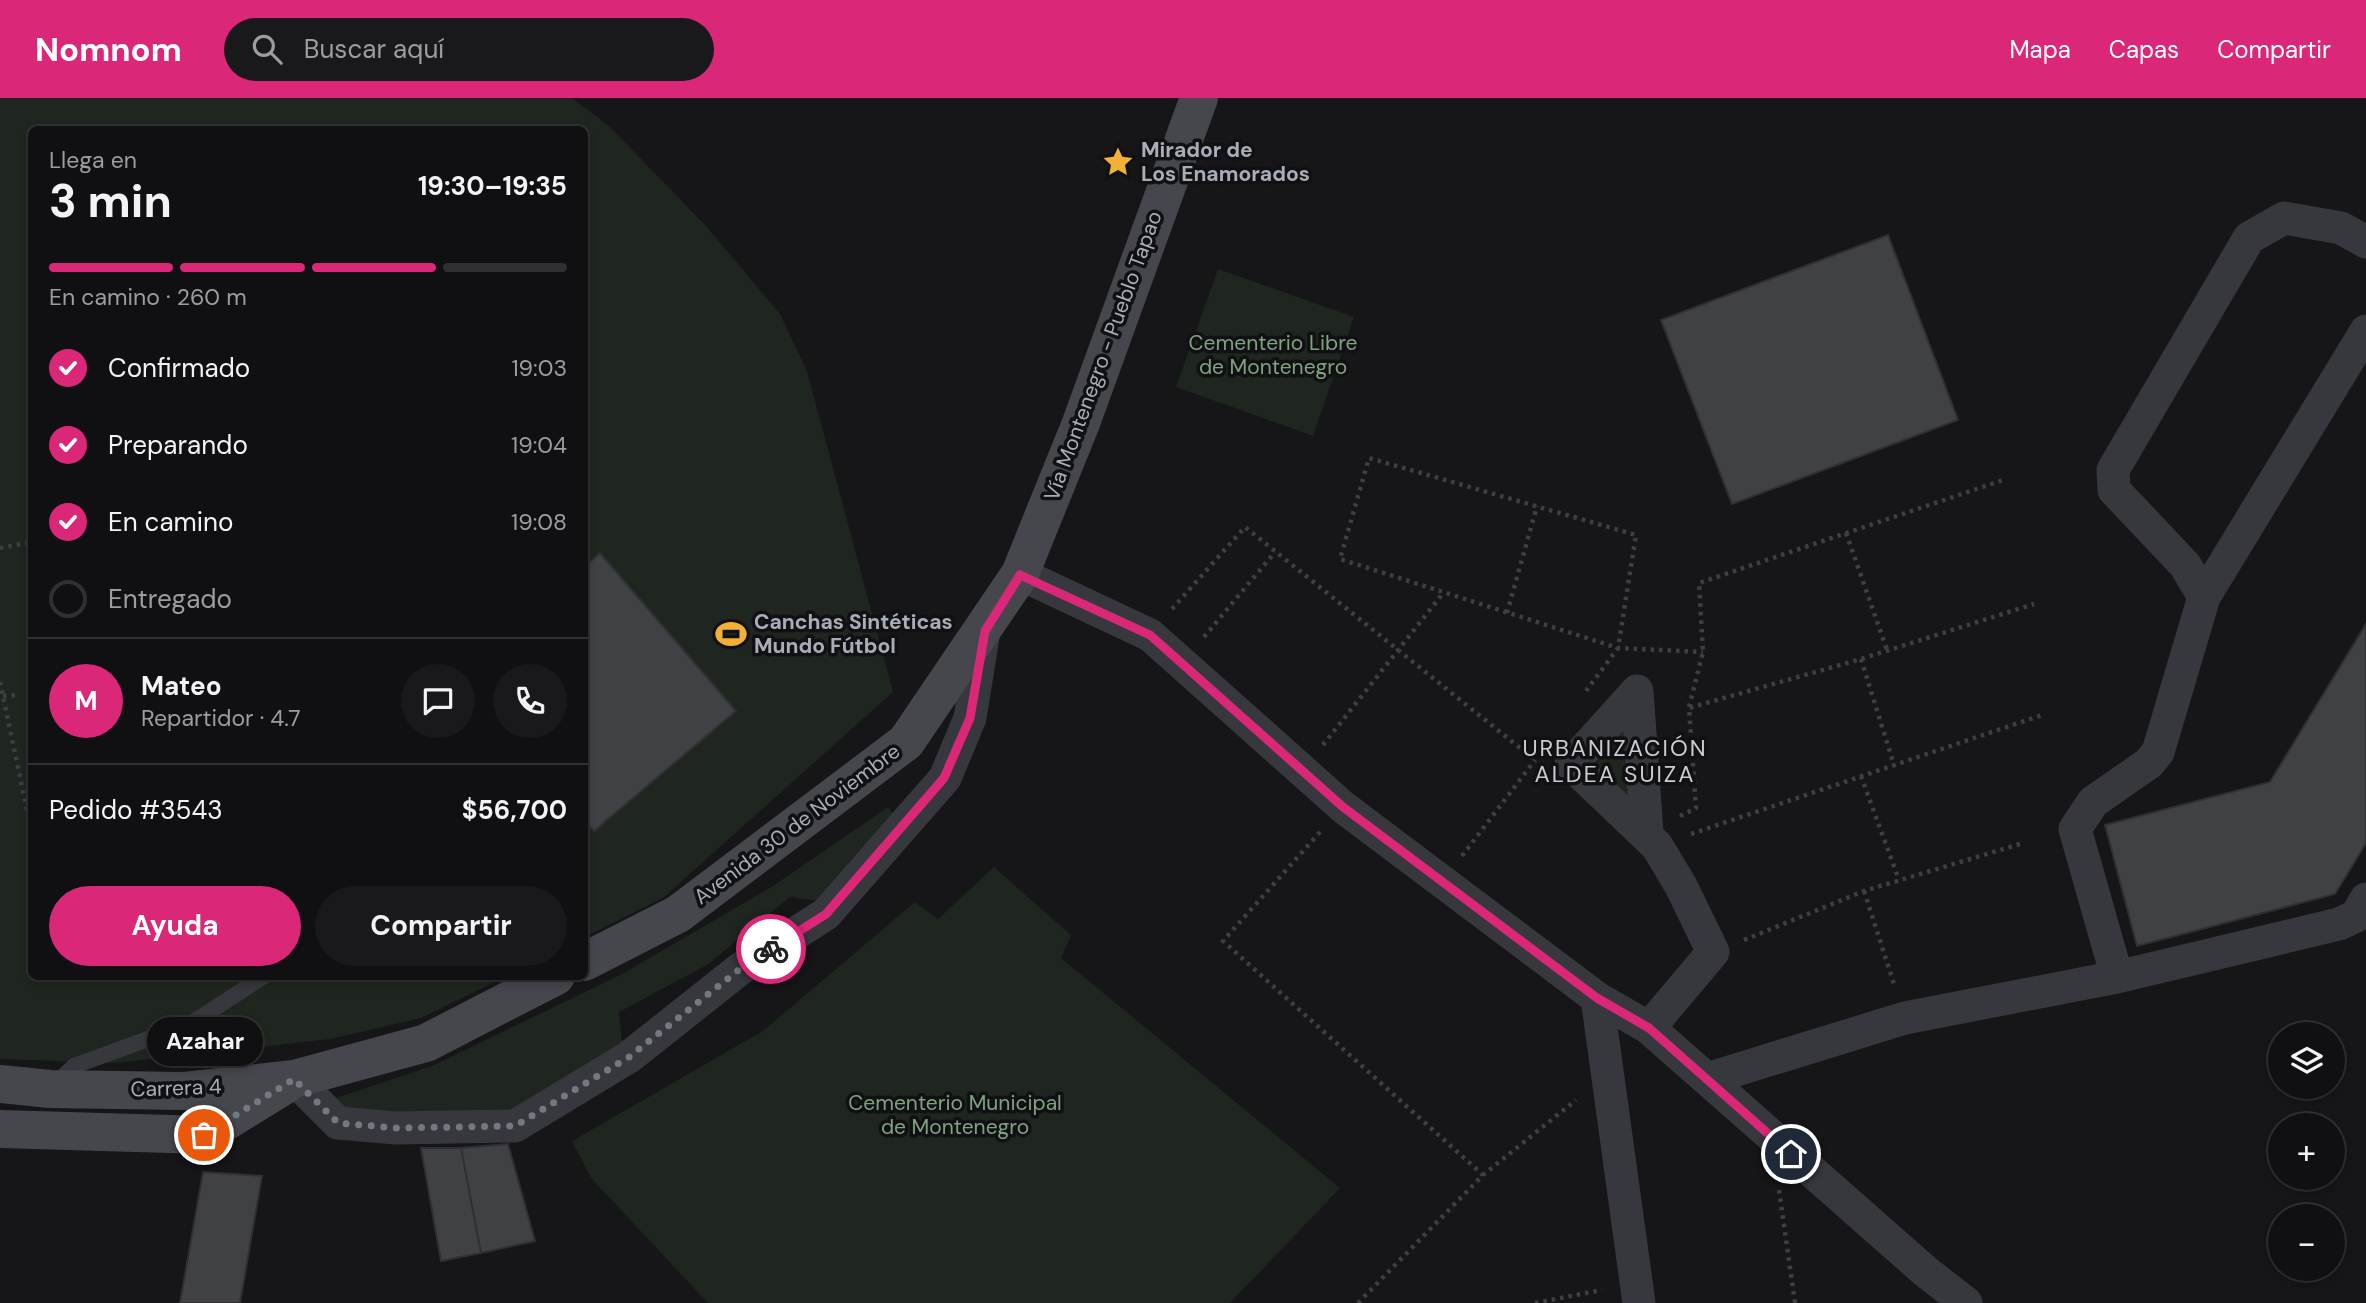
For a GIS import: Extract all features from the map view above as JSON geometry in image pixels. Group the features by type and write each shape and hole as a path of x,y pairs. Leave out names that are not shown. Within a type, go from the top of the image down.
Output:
{"main road":[{"name":"Vía Montenegro - Pueblo Tapao","path":"1020,575 1082,423 1199,98"},
{"name":"Avenida 30 de Noviembre","path":"588,960 678,914 906,742 985,631 1020,575"},
{"path":"294,1079 426,1042 548,980"},
{"name":"Carrera 4","path":"0,1084 50,1089 184,1091 294,1079"},
{"name":"Carrera 4","path":"0,1129 204,1135 294,1079"}],"street":[{"path":"2204,597 2185,565 2114,490 2113,470 2249,237 2284,218 2341,228 2366,242"},
{"path":"2117,977 2075,829 2093,802 2149,763 2158,752 2204,597 2366,331"},
{"path":"2325,396 2366,372"},
{"path":"1020,575 1150,635 1300,772 1343,807 1597,998 1649,1028 1772,1138 1966,1303"},
{"path":"294,1079 338,1123 396,1128 515,1126 629,1057 740,969 826,914 944,778 970,718 985,631"},
{"path":"1649,1028 1713,952 1681,886 1652,840"},
{"path":"1707,1079 1905,1018 2117,977 2339,924 2356,916 2366,899"},
{"path":"1597,998 1638,1293"}],"lane":[{"path":"50,1089 74,1066 192,1023 258,980"}],"path":[{"path":"1636,535 1368,458 1340,559 1618,648 1703,652"},
{"path":"1652,840 1696,808 1689,708 1703,652 1699,583 2003,480"},
{"path":"1507,612 1537,506"},
{"path":"1150,635 1245,527 1545,769"},
{"path":"1846,533 1886,650"},
{"path":"0,548 28,543"},
{"path":"1197,645 1275,552"},
{"path":"1300,772 1444,592"},
{"path":"1689,708 1861,659 2034,604"},
{"path":"1861,659 1894,765"},
{"path":"0,682 28,814"},
{"path":"4,696 18,695"},
{"path":"1652,840 1861,776 2045,714"},
{"path":"1861,776 1899,880"},
{"path":"1343,807 1223,941 1483,1175"},
{"path":"1713,952 1864,891 2020,844"},
{"path":"1864,891 1905,1018"},
{"path":"1359,1303 1483,1175 1607,1076"},
{"path":"1772,1138 1795,1303"},
{"path":"1535,1303 1638,1293"}],"green space":[{"path":"0,98 572,98 609,126 706,226 780,314 807,371 893,692 663,898 588,936 588,126 28,126 28,980 499,980 421,1018 331,1039 115,1063 0,1059"},
{"name":"Cementerio Libre de Montenegro","path":"1218,269 1354,317 1313,436 1176,387"},
{"path":"1637,691 1647,833 1572,768"},
{"path":"888,807 897,818 824,902 790,897 707,965 619,1012 622,1045 502,1115 349,1111 336,1098 432,1066 622,974 773,886"},
{"name":"Cementerio Municipal de Montenegro","path":"994,867 1071,935 1061,958 1340,1188 1230,1303 708,1303 591,1178 572,1141 763,1031 915,902 938,919"}],"building":[{"path":"1888,235 1958,420 1732,504 1661,320"},
{"path":"600,553 736,711 594,831 588,824 588,564"},
{"path":"2366,624 2366,843 2335,894 2137,946 2105,825 2270,782"},
{"path":"508,1144 535,1241 481,1253 461,1148"},
{"path":"421,1148 461,1148 481,1253 441,1261"},
{"path":"203,1172 262,1176 240,1303 180,1303"}],"way so far":[{"path":"204,1135 294,1079 338,1123 396,1128 515,1126 629,1057 740,969 771,949"}],"place":[{"name":"Mirador de Los Enamorados","path":"1118,162"},
{"name":"Canchas Sintéticas Mundo Fútbol","path":"731,634"},
{"name":"Azahar","path":"204,1135"}],"district":[{"name":"URBANIZACIÓN ALDEA SUIZA","path":"1615,761"}],"route":[{"path":"771,949 826,914 944,778 970,718 985,631 1020,575 1150,635 1300,772 1343,807 1597,998 1649,1028 1791,1154"}]}
